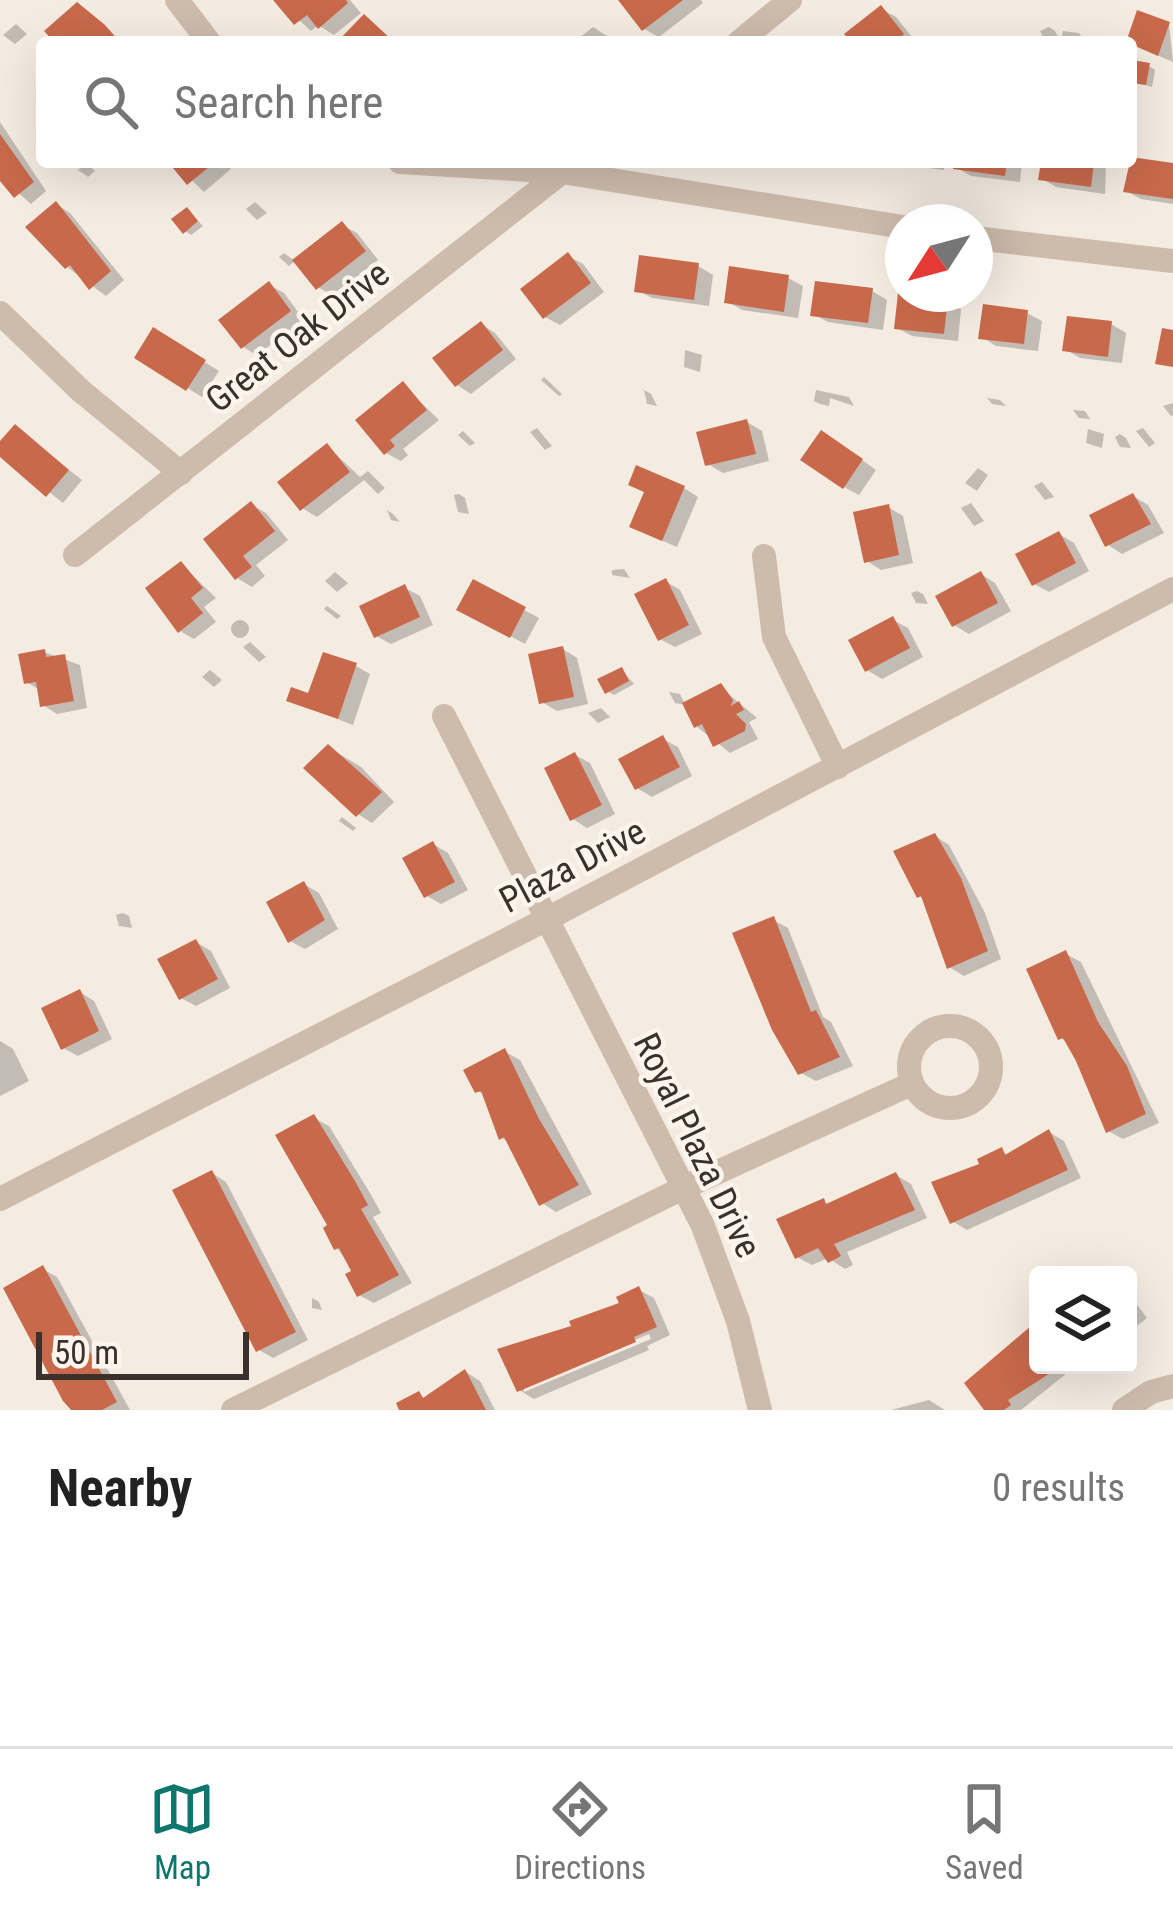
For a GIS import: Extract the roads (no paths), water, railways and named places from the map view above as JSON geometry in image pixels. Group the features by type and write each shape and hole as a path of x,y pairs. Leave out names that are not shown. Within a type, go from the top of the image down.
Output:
{"street":[{"path":"177,0 204,36"},
{"path":"746,36 790,0"},
{"path":"534,168 578,170 885,224"},
{"name":"Great Oak Drive","path":"75,555 578,170"},
{"path":"993,240 1173,261"},
{"path":"0,313 81,392 181,473"},
{"path":"764,556 774,637 838,767"},
{"name":"Plaza Drive","path":"0,1199 545,920 1173,589"},
{"name":"Royal Plaza Drive","path":"444,716 685,1187 719,1265 760,1410"},
{"path":"232,1410 685,1187 911,1084"},
{"path":"1124,1410 1151,1392 1173,1387"}]}
